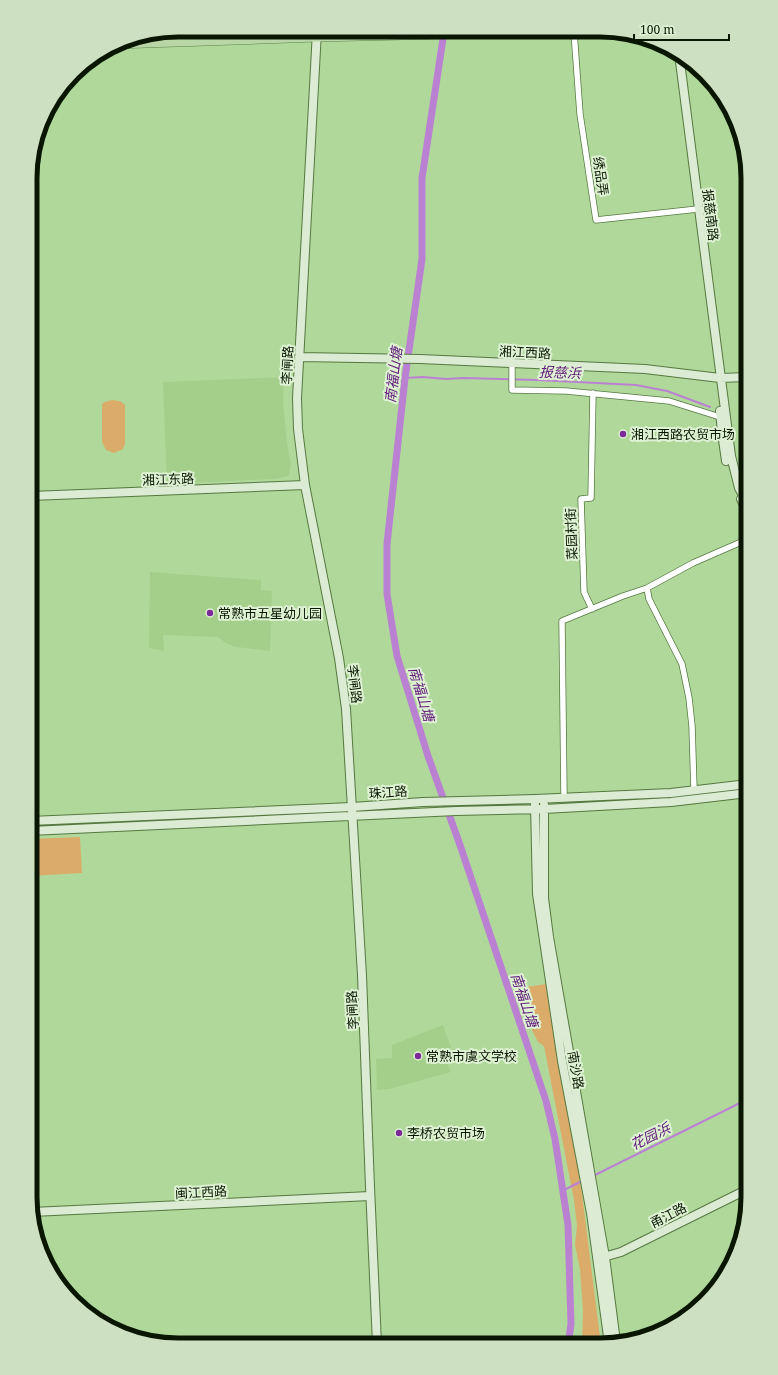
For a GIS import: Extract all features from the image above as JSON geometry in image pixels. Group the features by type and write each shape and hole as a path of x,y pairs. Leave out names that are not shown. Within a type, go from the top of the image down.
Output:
{"main road":[{"path":"137,43 257,37"}],"street":[{"name":"李闸路","path":"317,37 298,398 298,429 305,485 340,664 346,709 362,975 377,1338"},
{"name":"绣品弄","path":"574,37 580,114 596,220 698,209"},
{"name":"报慈南路","path":"680,62 731,456 741,492"},
{"name":"湘江西路","path":"300,358 420,359 512,363 645,369 720,378 741,377"},
{"path":"512,363 512,390 566,391 669,401 720,417"},
{"name":"报慈南路","path":"720,378 720,417 725,458 733,485 741,500"},
{"name":"菜园村街","path":"592,609 584,592 581,499 591,498 593,394"},
{"name":"湘江东路","path":"37,496 305,485"},
{"path":"564,797 562,621 647,588 693,563 741,542"},
{"path":"647,588 649,599 682,664 689,698 692,726 694,790"},
{"name":"珠江路","path":"37,821 352,807 422,802 670,793 741,785"},
{"name":"珠江路","path":"37,831 352,817 423,812 544,809 671,802 741,794"},
{"name":"南沙路","path":"544,798 544,898 587,1173 591,1213 601,1258 615,1337"},
{"name":"南沙路","path":"535,799 537,894 562,1061 587,1173"},
{"name":"甬江路","path":"601,1258 621,1252 741,1192"},
{"name":"闽江西路","path":"38,1212 370,1196"},
{"name":"南沙路","path":"601,1258 608,1338"}],"shaded area":[{"path":"284,377 283,401 287,444 291,463 289,475 274,479 167,484 163,382"},
{"path":"112,400 120,401 125,405 125,444 123,449 114,453 106,450 102,442 102,404"},
{"name":"常熟市五星幼儿园","path":"150,572 261,580 261,590 272,591 270,651 236,647 226,643 218,637 163,635 164,651 149,648"},
{"path":"80,837 82,873 37,876 37,839"},
{"path":"546,984 582,1194 600,1338 582,1338 583,1311 580,1269 575,1245 577,1226 574,1200 544,1046 538,1042 532,1030 533,1012 520,988"},
{"name":"常熟市虞文学校","path":"443,1025 451,1047 443,1054 451,1072 389,1089 377,1090 376,1059 392,1058 392,1045"}],"waterway":[{"name":"南福山塘","path":"443,37 422,178 422,259 405,378 387,544 387,594 397,656 428,756 460,845 546,1101 555,1139 568,1225 571,1324 569,1338"},
{"name":"报慈浜","path":"405,378 423,377 446,379 537,380 636,385 667,391 710,407"},
{"name":"花园浜","path":"593,1176 741,1102"},
{"name":"花园浜","path":"562,1191 582,1181"}],"place":[{"name":"湘江西路农贸市场","path":"623,434"},
{"name":"常熟市五星幼儿园","path":"210,613"},
{"name":"常熟市虞文学校","path":"418,1056"},
{"name":"李桥农贸市场","path":"399,1133"}]}
